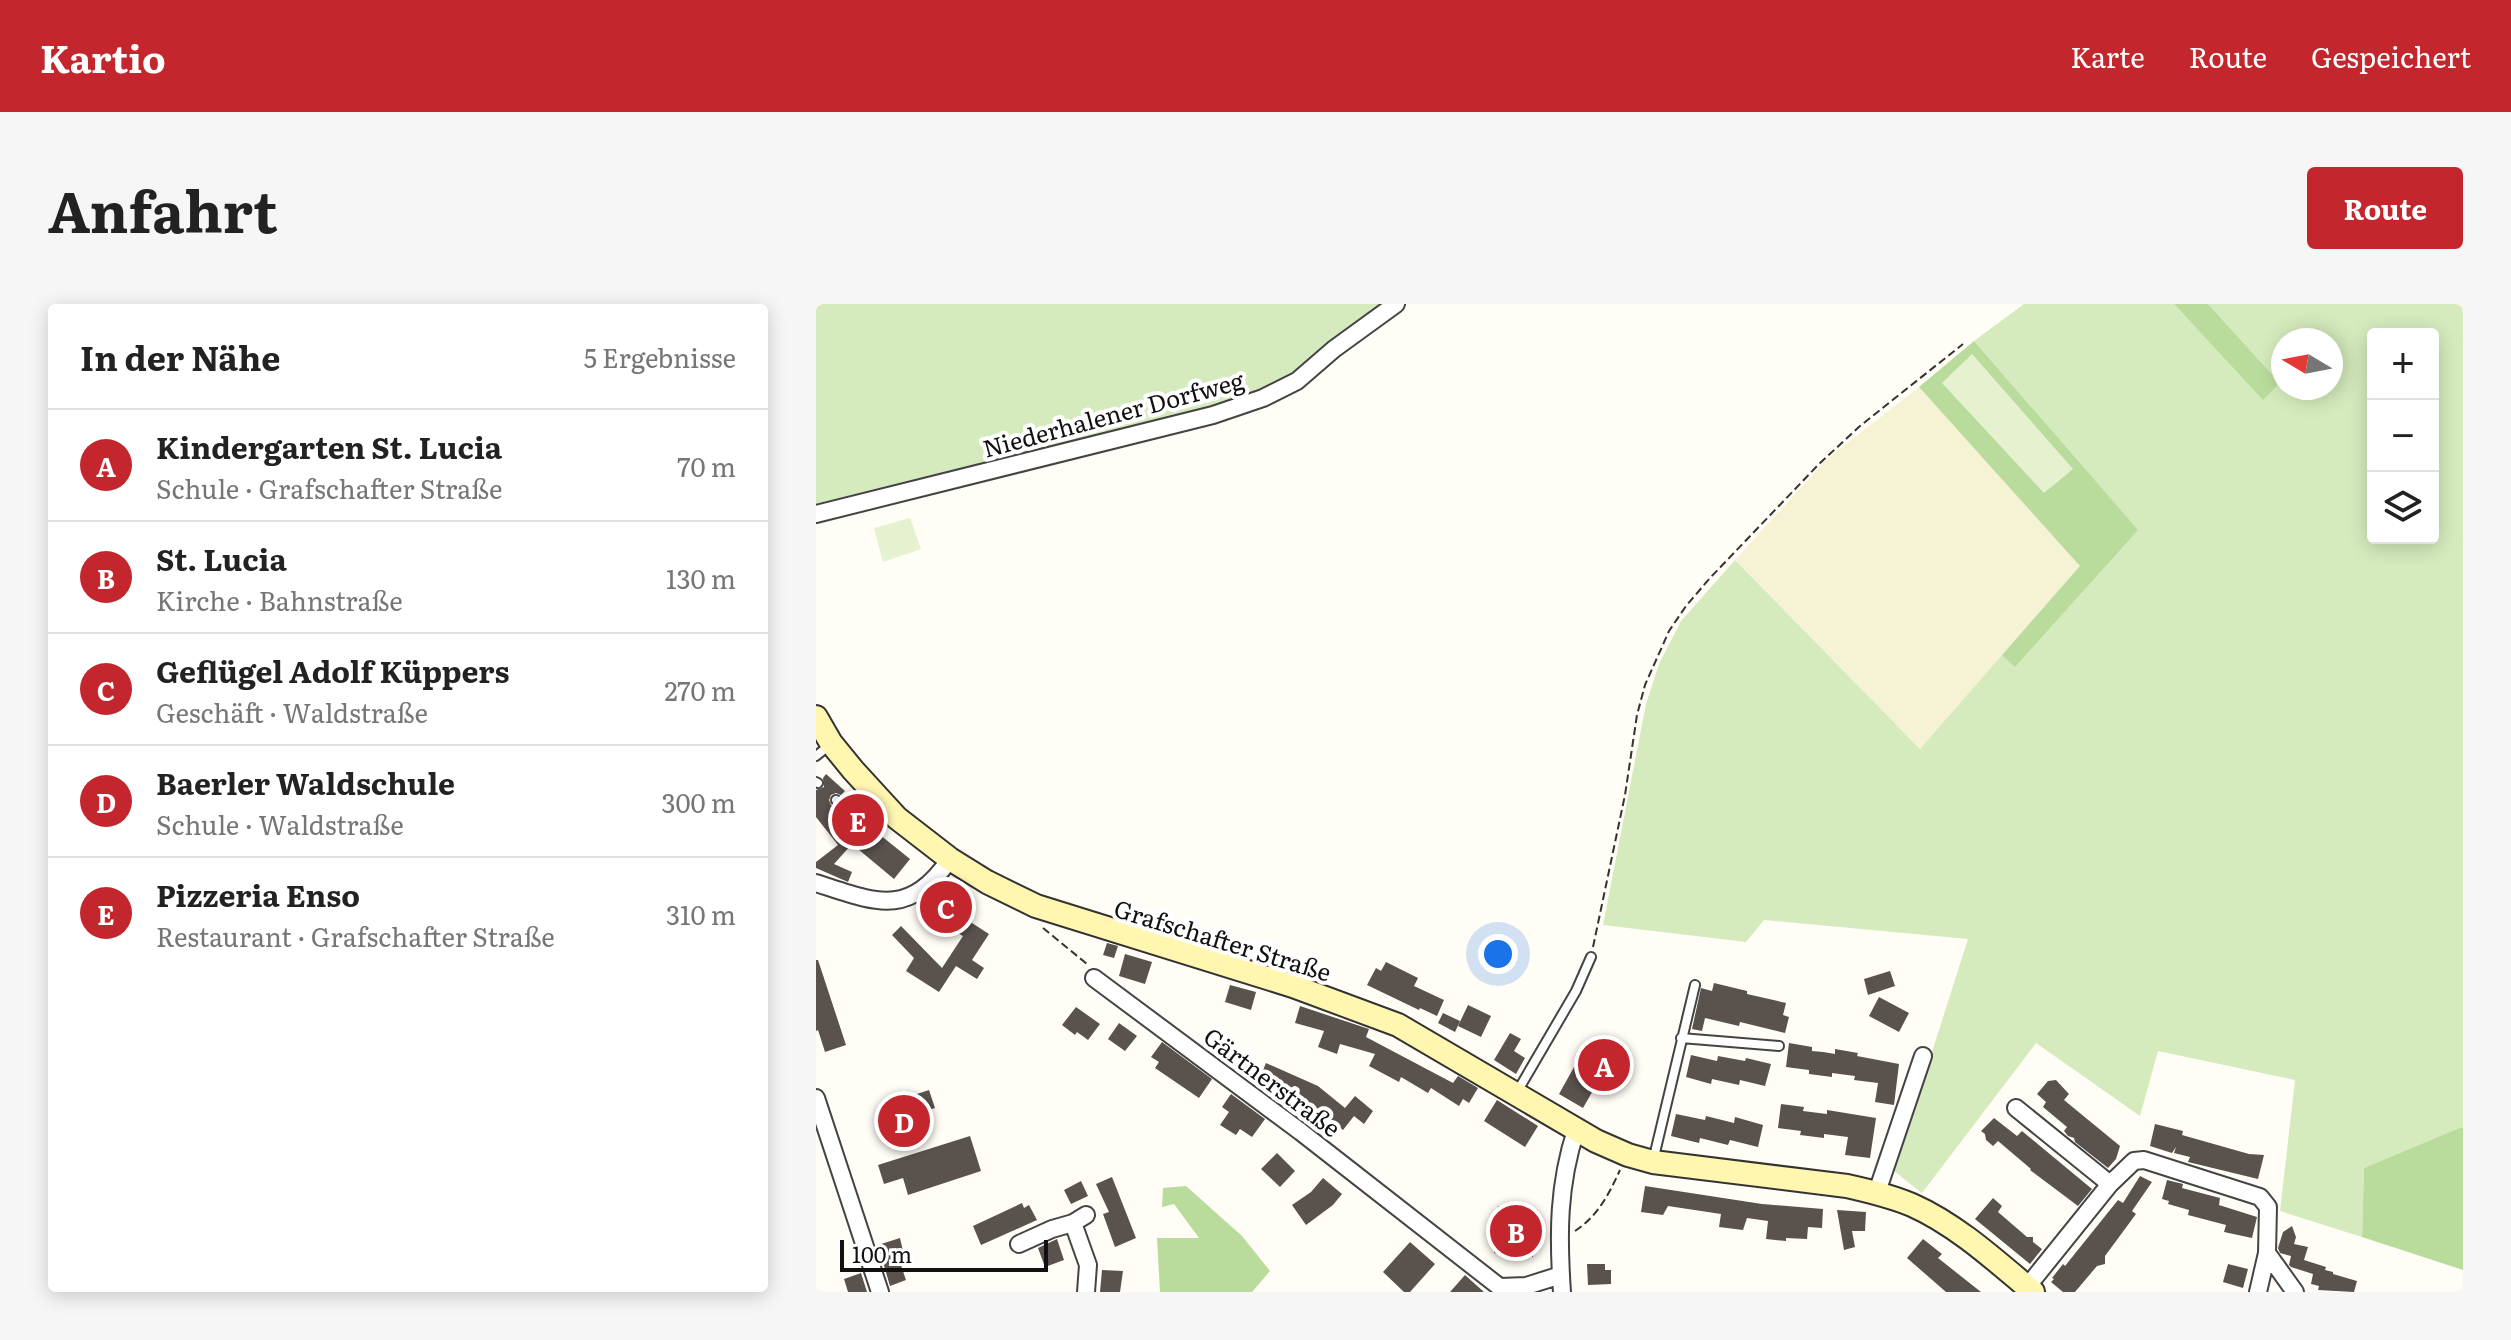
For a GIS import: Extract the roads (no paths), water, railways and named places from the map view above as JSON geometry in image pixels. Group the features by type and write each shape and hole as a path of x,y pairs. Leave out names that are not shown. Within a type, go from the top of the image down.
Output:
{"main road":[{"name":"Grafschafter Straße","path":"816,717 824,750 897,818 950,859 987,882 1036,906 1293,986 1398,1025 1517,1092 1576,1130 1628,1155 1653,1162 1847,1186 1877,1192 1913,1205 1950,1226 2030,1289"}],"street":[{"name":"Niederhalener Dorfweg","path":"816,514 1198,419 1263,398 1297,381 1334,349 1396,304"},
{"path":"816,883 870,901 904,900 941,872 950,859"},
{"name":"Gärtnerstraße","path":"1094,978 1301,1132 1503,1290 1562,1283"},
{"path":"1877,1192 1923,1056"},
{"path":"816,1098 880,1292"},
{"path":"2016,1108 2110,1184"},
{"path":"1562,1283 1561,1193 1566,1161 1576,1130"},
{"path":"2030,1289 2110,1184 2134,1161 2144,1160 2260,1197 2268,1207 2267,1253 2258,1292"},
{"path":"1019,1244 1079,1219 1088,1265 1086,1292"},
{"path":"2267,1253 2290,1290"}],"lane":[{"path":"836,800 842,806 851,807 871,792"},
{"path":"1517,1092 1576,991 1591,957"},
{"path":"1653,1162 1695,985"},
{"path":"1681,1038 1779,1046"}],"place":[{"name":"Pizzeria Enso","path":"858,820"},
{"name":"Geflügel Adolf Küppers","path":"946,907"},
{"name":"Kindergarten St. Lucia","path":"1604,1065"},
{"name":"Baerler Waldschule","path":"904,1121"},
{"name":"St. Lucia","path":"1516,1231"}]}
